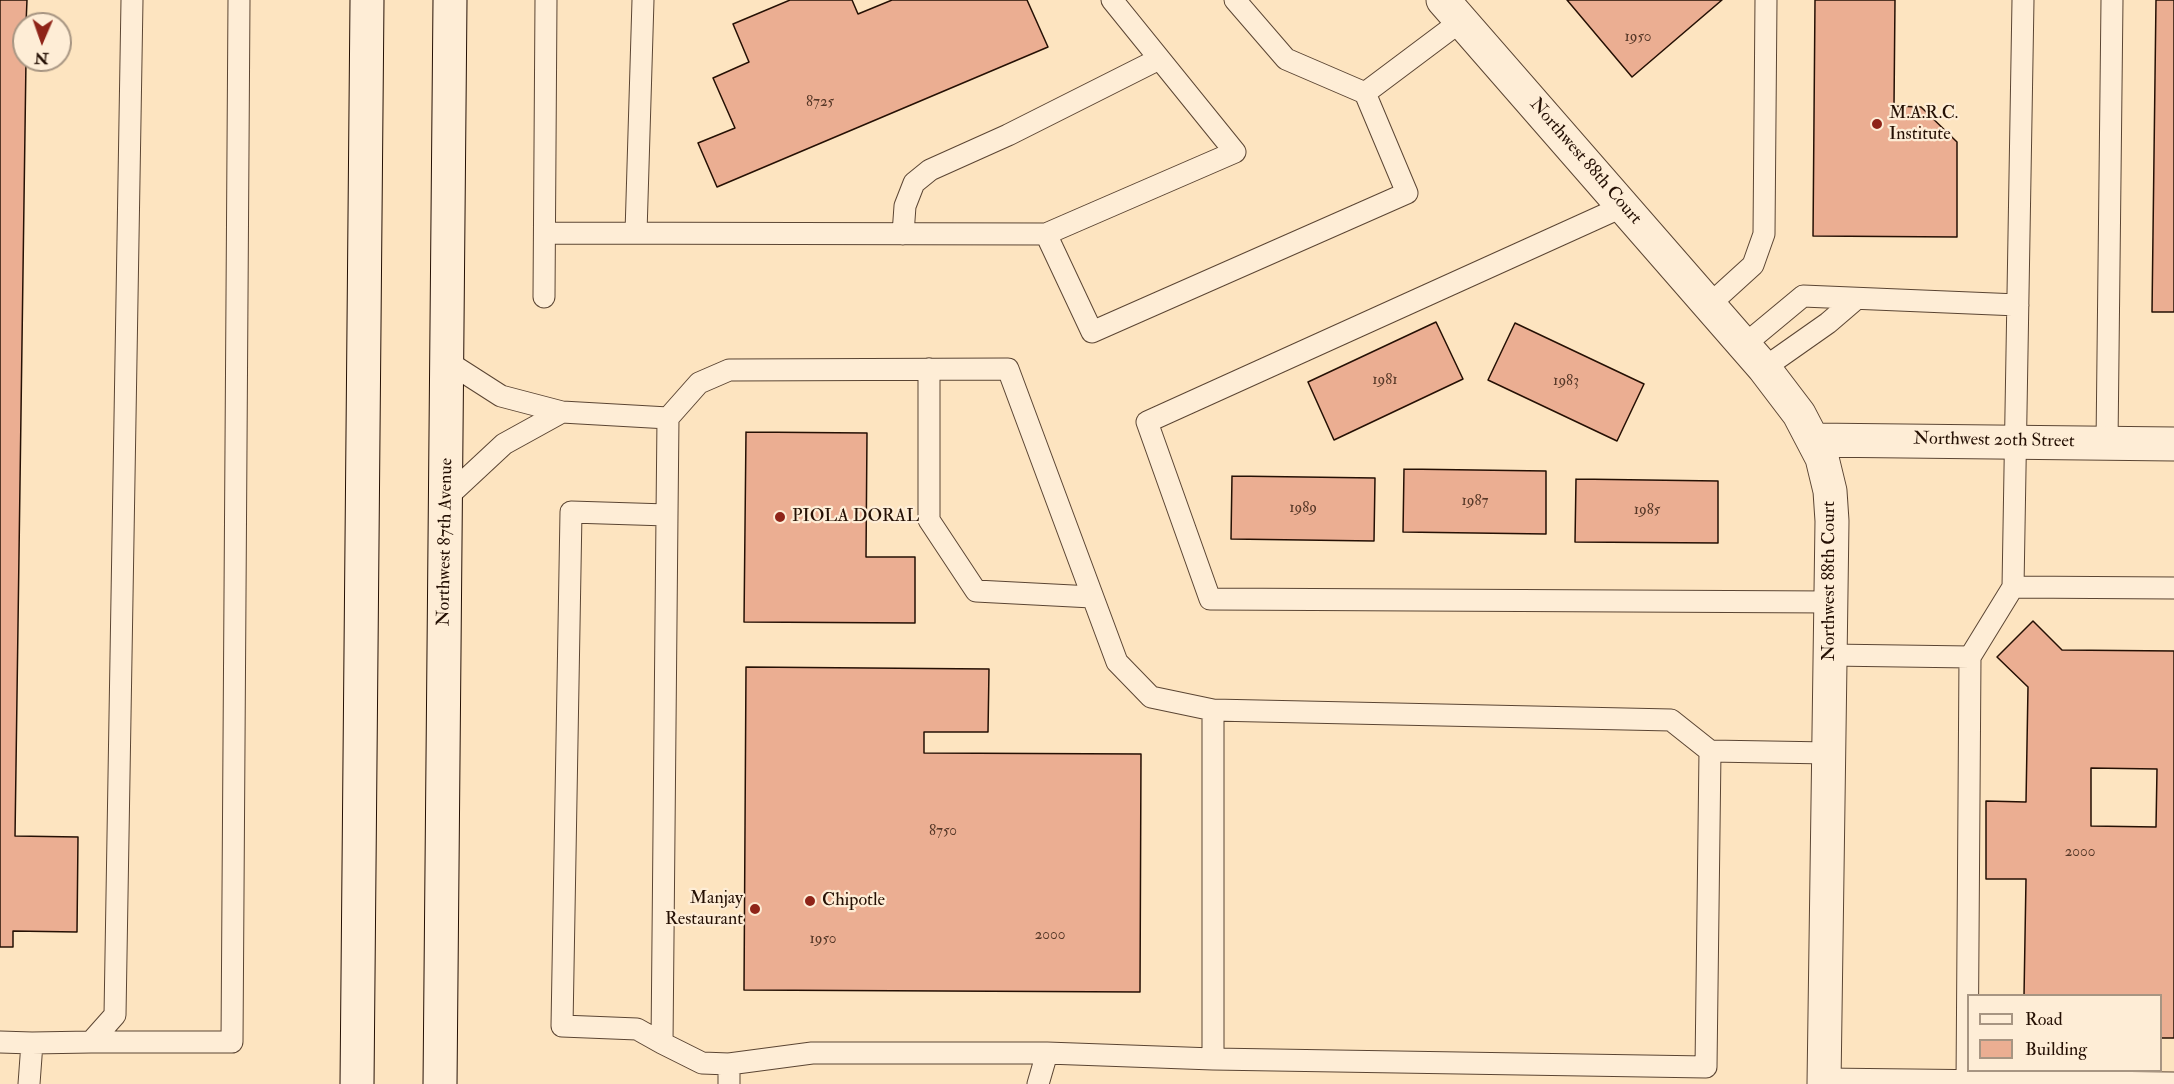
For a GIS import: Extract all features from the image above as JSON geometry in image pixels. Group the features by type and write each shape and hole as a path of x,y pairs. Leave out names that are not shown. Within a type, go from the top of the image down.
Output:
{"main road":[{"path":"357,1084 367,0"},
{"name":"Northwest 87th Avenue","path":"440,1084 450,0"},
{"name":"Northwest 88th Court","path":"1452,11 1754,357 1799,414 1814,440 1830,490 1831,602 1824,1082"},
{"name":"Northwest 20th Street","path":"1814,440 2174,444"}],"lane":[{"path":"91,1041 115,1015 132,0"},
{"path":"0,1042 232,1042 239,0"},
{"path":"544,297 546,0"},
{"path":"636,232 643,0"},
{"path":"545,233 1046,234 1235,152 1112,0"},
{"path":"1046,234 1092,332 1407,193 1365,93 1286,59 1235,0"},
{"path":"1709,305 1753,265 1764,234 1766,0"},
{"path":"1968,994 1970,657 2013,587 2023,0"},
{"path":"2107,444 2112,0"},
{"path":"1365,93 1452,11"},
{"path":"903,234 904,206 914,183 930,170 1008,135 1159,59"},
{"path":"1624,206 1147,422 1210,599 1831,602"},
{"path":"1754,357 1803,296 2018,305"},
{"path":"1754,357 1828,323 1856,299"},
{"path":"448,362 501,396 562,412 668,418"},
{"path":"929,369 929,520 976,591 1092,597"},
{"path":"662,1043 668,418 699,383 729,370 1008,369 1117,662 1151,697 1213,710 1671,720 1710,751 1829,753"},
{"path":"446,498 504,444 562,412"},
{"path":"667,515 571,512 562,1026 637,1029 702,1063 729,1074 812,1053 1047,1053 1213,1059 1706,1067 1710,751"},
{"path":"2013,587 2174,588"},
{"path":"1830,655 1970,657"},
{"path":"1213,710 1213,1059"},
{"path":"29,1084 32,1043"},
{"path":"1038,1084 1047,1053"},
{"path":"1047,1053 1052,1084"},
{"path":"1967,1072 1967,1082"},
{"path":"1824,1082 2174,1083"}],"building":[{"path":"0,0 27,0 26,12 12,12 12,72 26,72 15,836 78,837 77,932 13,931 13,947 0,947"},
{"path":"790,0 852,0 858,14 892,0 1027,0 1048,47 717,187 698,143 735,128 713,78 749,62 733,24"},
{"path":"1567,0 1722,0 1632,77"},
{"name":"M.A.R.C. Institute","path":"1815,0 1895,0 1894,106 1921,107 1957,142 1957,237 1813,236"},
{"path":"2156,0 2174,0 2174,312 2152,312"},
{"path":"1436,322 1463,379 1334,440 1308,382"},
{"path":"1515,323 1644,384 1617,441 1488,380"},
{"path":"746,432 867,433 866,557 915,557 915,623 744,622"},
{"path":"1404,469 1546,471 1546,534 1403,532"},
{"path":"1232,476 1375,478 1374,541 1231,539"},
{"path":"1576,479 1718,481 1718,543 1575,542"},
{"path":"2033,621 2062,650 2174,651 2174,1038 2162,1038 2162,994 2024,994 2026,879 1986,879 1986,801 2026,802 2028,687 1997,657","holes":["2091,768 2157,769 2156,827 2091,826"]},
{"path":"746,667 989,669 988,732 924,732 924,753 1141,754 1140,992 744,990"}],"place":[{"name":"M.A.R.C. Institute","path":"1877,124"},
{"name":"PIOLA DORAL","path":"780,517"},
{"name":"Chipotle","path":"810,901"},
{"name":"Manjay Restaurant","path":"755,909"}]}
